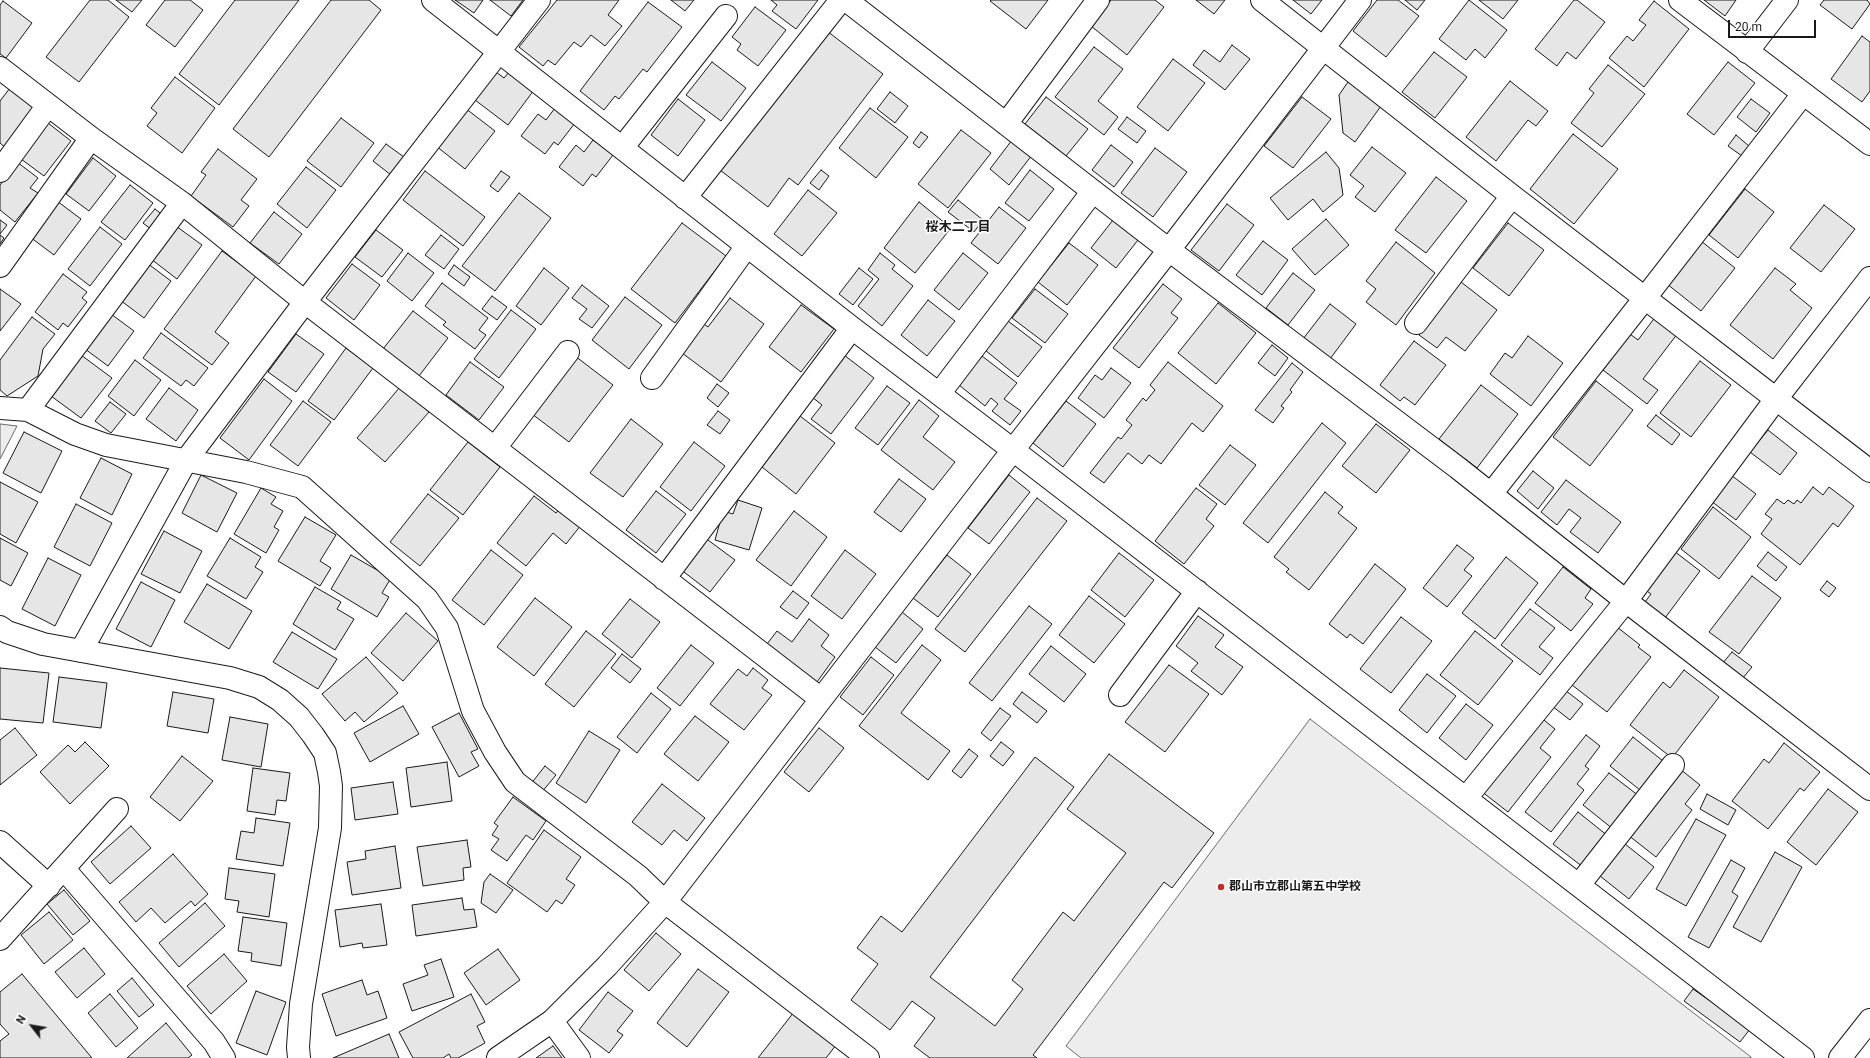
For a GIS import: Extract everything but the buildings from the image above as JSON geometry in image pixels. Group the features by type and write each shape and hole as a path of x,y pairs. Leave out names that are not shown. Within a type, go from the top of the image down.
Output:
{"street":[{"path":"433,0 852,328 1197,591 1803,1058"},
{"path":"81,651 187,459 305,302 539,0"},
{"path":"685,198 841,0"},
{"path":"846,0 1169,250 1491,494 1626,601 1870,789"},
{"path":"1006,124 1098,0"},
{"path":"1263,0 1512,196 1870,471"},
{"path":"498,1058 552,1021 607,966 665,902 1169,250 1360,0"},
{"path":"1680,0 1870,144"},
{"path":"1747,52 1787,0"},
{"path":"622,148 726,16"},
{"path":"0,68 91,138 182,203 305,302 821,699"},
{"path":"1491,494 1646,298 1803,94"},
{"path":"0,171 48,105"},
{"path":"0,266 91,138"},
{"path":"939,394 1093,191"},
{"path":"1416,322 1512,196"},
{"path":"28,410 182,203"},
{"path":"652,378 747,246"},
{"path":"1466,798 1626,601 1776,399 1870,278"},
{"path":"664,579 852,328"},
{"path":"495,448 568,352"},
{"path":"0,408 28,410 75,434 96,441 246,472 302,487 427,599 447,628 473,711 495,752 514,782 638,876 665,902 868,1058"},
{"path":"1120,695 1197,591"},
{"path":"0,627 7,632 43,644 230,678 259,687 280,700 299,717 325,753 332,786 330,828 301,1004 298,1047 299,1058"},
{"path":"1579,885 1673,765"},
{"path":"0,939 117,809"},
{"path":"0,842 49,886"},
{"path":"64,869 214,1042 224,1058"},
{"path":"1840,1058 1870,1020"},
{"path":"552,1021 579,1058"}],"shaded area":[{"path":"0,424 17,426 0,459"},
{"path":"1310,719 1751,1058 1081,1058 1066,1046"}],"place":[{"name":"郡山市立郡山第五中学校","path":"1221,887"}],"district":[{"name":"桜木二丁目","path":"958,228"}]}
